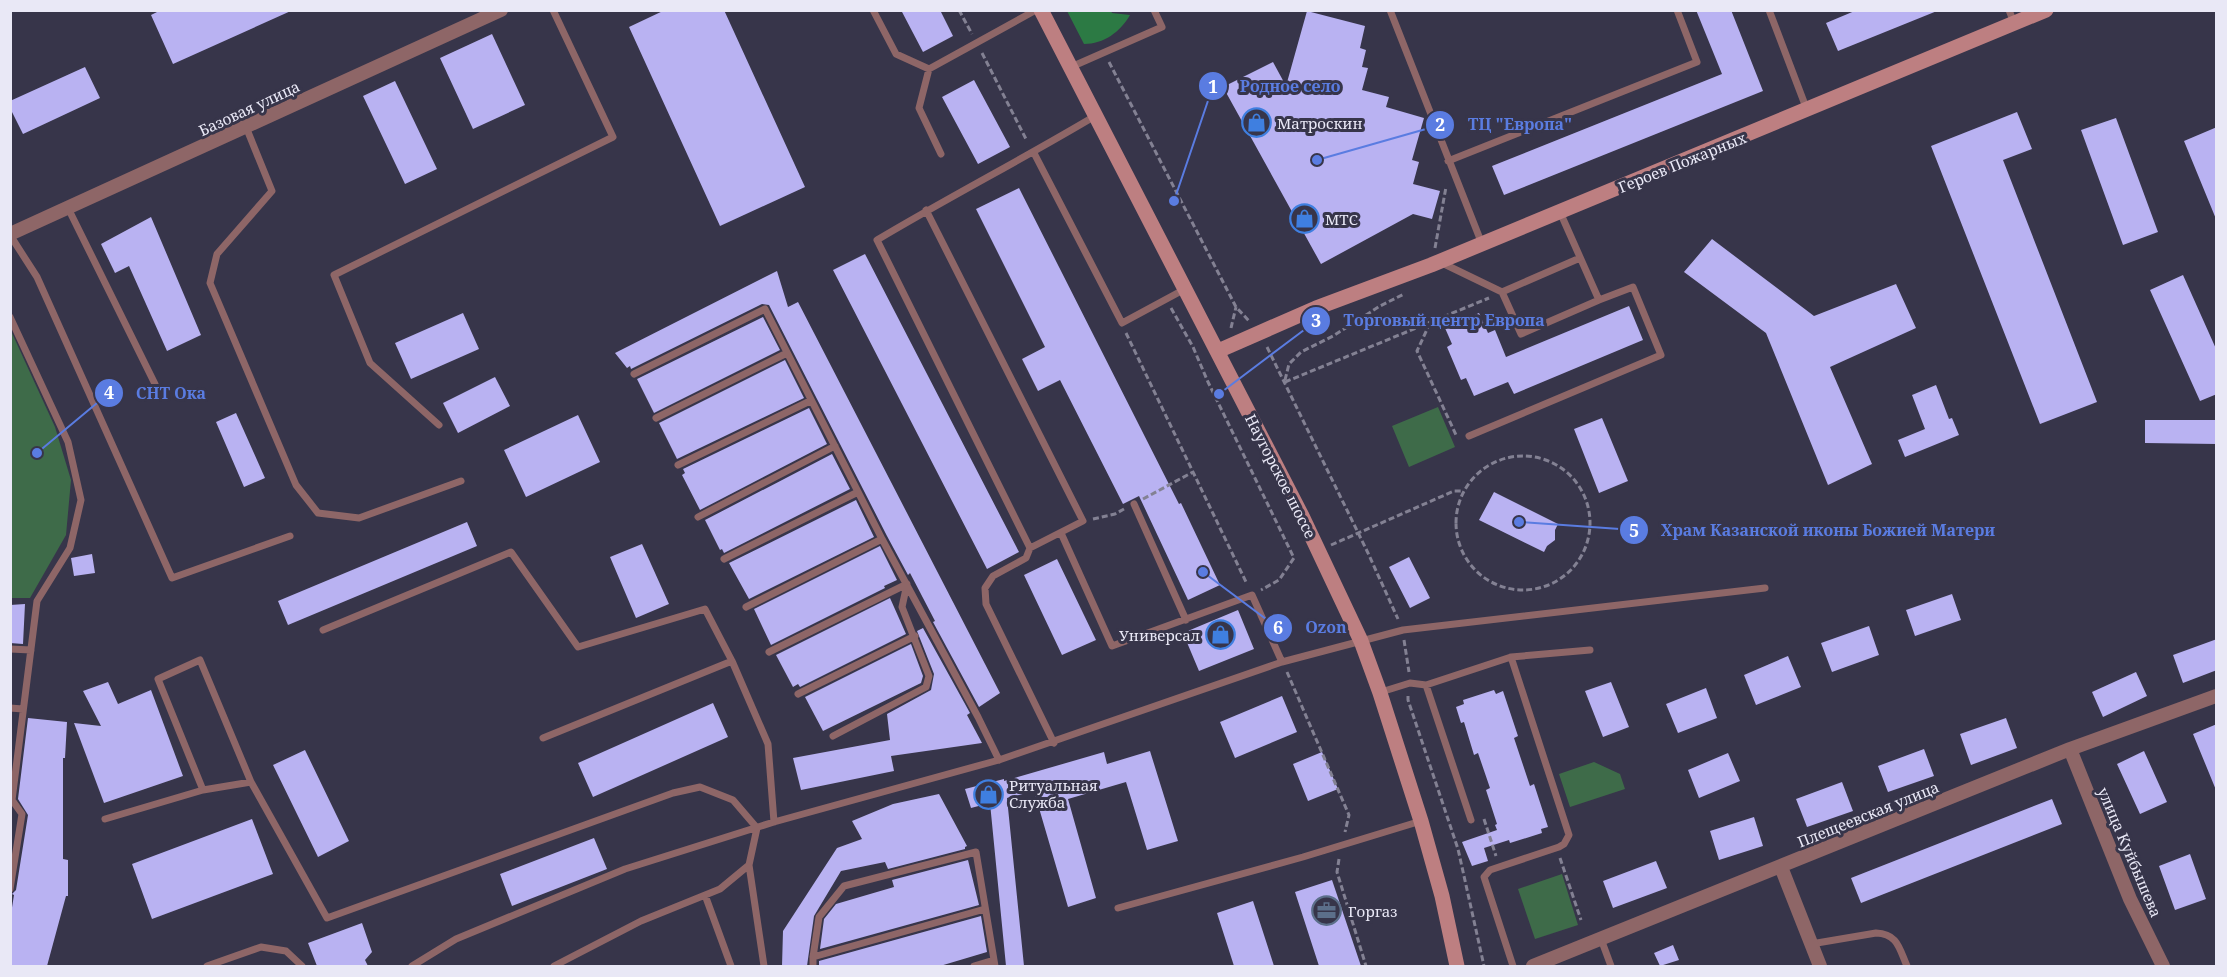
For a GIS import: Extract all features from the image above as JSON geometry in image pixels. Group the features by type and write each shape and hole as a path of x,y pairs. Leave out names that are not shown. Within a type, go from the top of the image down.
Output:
{"main road":[{"name":"Наугорское шоссе","path":"1041,10 1218,351 1319,551 1361,641 1421,820 1442,896 1457,966"},
{"name":"Героев Пожарных","path":"1218,351 1316,308 1482,244 1808,110 2012,18 2046,10"}],"street":[{"name":"Базовая улица","path":"11,234 501,10"},
{"name":"Плещеевская улица","path":"1533,966 2070,749 2217,696"},
{"name":"улица Куйбышева","path":"2070,749 2130,899 2163,966"},
{"path":"1781,867 1820,966"}],"lane":[{"path":"440,425 370,363 334,275 613,137 553,10"},
{"path":"873,10 896,54 929,69"},
{"path":"941,154 919,108 929,69 1036,10"},
{"path":"1071,67 1161,27 1154,10"},
{"path":"1390,10 1482,244"},
{"path":"1448,161 1697,62 1677,10"},
{"path":"1772,11 1808,110"},
{"path":"1030,548 877,240 926,210 1034,153 1096,115"},
{"path":"246,127 272,191 218,254 210,283 296,485 318,513 359,518 461,481"},
{"path":"1034,153 1122,323 1185,289"},
{"path":"68,208 155,384"},
{"path":"926,210 1083,521 1030,548 1026,558 993,576 985,588 986,604 1054,743"},
{"path":"1560,212 1599,300"},
{"path":"11,234 37,277 172,578 290,536"},
{"path":"1502,292 1580,258"},
{"path":"1438,261 1502,292 1521,334 1634,287 1661,355 1468,436"},
{"path":"634,374 765,309 810,401 999,760"},
{"path":"10,317 68,442 81,500 70,548 37,601 23,710 14,754 11,800 22,814 10,889"},
{"path":"656,418 787,353"},
{"path":"678,465 810,401"},
{"path":"698,517 835,446"},
{"path":"724,559 858,492"},
{"path":"1134,504 1186,620"},
{"path":"1061,533 1112,646 1252,595 1282,662"},
{"path":"746,608 882,539"},
{"path":"323,630 511,552 578,647 705,609 732,661 768,744 774,822"},
{"path":"833,736 926,687 929,676 902,607 907,584"},
{"path":"769,652 907,584"},
{"path":"412,966 456,939 625,869 774,822 1054,743 1282,662 1402,630 1765,588"},
{"path":"798,694 915,636"},
{"path":"10,649 31,650"},
{"path":"1380,693 1410,683 1426,685 1511,657 1590,650"},
{"path":"1511,657 1569,829 1567,839 1556,848 1500,866 1486,874 1485,882 1513,966"},
{"path":"203,790 158,679 200,660 251,782 327,918 673,793 700,787 733,800 757,828"},
{"path":"543,738 732,661"},
{"path":"1426,685 1471,820"},
{"path":"10,708 23,710"},
{"path":"105,819 203,790 251,782"},
{"path":"1118,908 1342,845 1421,820"},
{"path":"757,828 749,865 764,966"},
{"path":"813,966 819,917 844,886 976,852 994,963 974,966"},
{"path":"554,966 641,921 720,889 749,865"},
{"path":"705,895 731,966"},
{"path":"813,957 985,909"},
{"path":"1811,944 1886,933 1893,938 1906,966"},
{"path":"1601,939 1611,966"},
{"path":"207,966 261,947 286,951 302,966"}],"path":[{"path":"959,10 1034,153"},
{"path":"1104,52 1236,307 1260,333 1358,532 1402,630 1410,683 1408,700 1458,849 1484,966"},
{"path":"1285,382 1289,364 1301,352 1333,336 1380,306 1409,291"},
{"path":"1285,382 1502,292"},
{"path":"1122,323 1252,595 1279,580 1294,558 1213,393 1193,347 1167,299"},
{"path":"1431,322 1417,351 1458,440 1468,436"},
{"path":"1528,456 1553,463 1573,479 1586,501 1589,526 1584,550 1569,571 1546,585 1520,590 1493,583 1472,566 1459,543 1456,517 1463,492 1480,472 1502,459 1528,456"},
{"path":"1319,551 1454,491 1463,492"},
{"path":"1282,662 1349,815 1336,872 1366,966"},
{"path":"1450,827 1483,816 1500,866"},
{"path":"1556,848 1581,920"}],"green space":[{"path":"1067,11 1111,11 1130,15 1111,36 1098,42 1084,44"},
{"path":"11,331 55,427 71,480 66,535 30,598 11,598"},
{"path":"1438,407 1455,447 1409,467 1392,426"},
{"path":"1594,762 1620,774 1625,789 1570,807 1559,774"},
{"path":"1562,874 1578,925 1535,939 1518,889"}],"building":[{"path":"161,10 293,10 173,64 151,15"},
{"path":"665,10 724,10 805,187 720,226 629,27"},
{"path":"901,10 940,10 953,36 923,52"},
{"path":"1696,10 1731,10 1763,91 1504,195 1492,166 1722,74"},
{"path":"1857,10 1937,11 1838,51 1826,23"},
{"path":"1307,11 1365,26 1360,48 1366,50 1362,67 1368,68 1362,90 1389,97 1386,107 1424,118 1412,160 1419,162 1413,184 1440,191 1432,219 1413,214 1321,264 1223,87 1273,62 1286,86"},
{"path":"492,34 525,105 473,129 440,58"},
{"path":"85,67 100,98 23,134 10,108 10,101"},
{"path":"974,80 1010,147 978,164 942,97"},
{"path":"395,81 437,169 405,184 363,96"},
{"path":"2017,112 2032,149 2003,160 2097,402 2040,424 1931,146"},
{"path":"2116,118 2158,232 2123,245 2081,130"},
{"path":"2217,127 2217,219 2216,219 2184,141"},
{"path":"1019,188 1179,504 1181,503 1220,585 1188,600 1139,496 1123,504 1060,380 1038,391 1022,359 1045,347 976,209"},
{"path":"151,217 201,335 167,351 129,266 115,273 101,244"},
{"path":"1712,239 1814,316 1896,284 1916,328 1830,367 1872,464 1828,485 1766,333 1684,272"},
{"path":"865,254 1019,552 987,569 833,270"},
{"path":"777,271 788,307 798,302 1000,693 979,707 933,622 935,621 910,573 908,575 887,536 769,305 762,304 631,369 630,366 627,368 615,353"},
{"path":"2183,275 2217,351 2217,394 2200,401 2150,290"},
{"path":"1629,306 1643,340 1514,394 1508,382 1474,396 1466,378 1461,380 1447,347 1452,344 1445,328 1479,313 1488,333 1495,330 1506,357"},
{"path":"463,313 479,349 411,379 395,343"},
{"path":"763,317 780,350 654,413 637,379"},
{"path":"785,360 804,398 677,459 659,423"},
{"path":"495,377 510,406 458,433 443,403"},
{"path":"1936,385 1949,419 1952,418 1959,435 1905,457 1898,440 1925,429 1912,395"},
{"path":"809,408 827,444 700,510 682,475 685,473 683,469"},
{"path":"236,413 265,478 244,487 216,422"},
{"path":"578,415 600,462 526,497 504,450"},
{"path":"1602,418 1628,481 1599,493 1574,429"},
{"path":"2145,420 2217,420 2217,444 2145,443"},
{"path":"832,454 850,489 724,553 722,549 720,550 705,520"},
{"path":"1494,492 1558,524 1555,530 1555,540 1547,546 1544,552 1479,520"},
{"path":"856,500 874,537 749,599 729,563"},
{"path":"467,522 477,546 288,625 278,601"},
{"path":"642,544 669,604 636,618 610,557"},
{"path":"880,546 897,580 771,645 754,609"},
{"path":"92,554 95,573 74,576 71,558"},
{"path":"1409,557 1430,598 1410,608 1389,567"},
{"path":"1057,559 1096,640 1062,655 1024,575"},
{"path":"1952,594 1961,620 1915,636 1906,610"},
{"path":"890,598 906,634 800,687 798,684 793,687 776,655"},
{"path":"25,604 23,644 10,643 10,605"},
{"path":"1238,610 1254,649 1199,671 1183,633"},
{"path":"1869,626 1879,655 1832,672 1821,643"},
{"path":"923,628 970,713 967,715 982,743 891,756 894,771 801,790 793,758 890,740 887,714 931,690 934,674 917,631"},
{"path":"2217,639 2217,670 2183,683 2173,655"},
{"path":"911,644 923,676 921,683 823,731 805,697"},
{"path":"1788,656 1801,687 1756,705 1744,675"},
{"path":"2136,672 2147,696 2103,717 2092,692"},
{"path":"108,682 118,704 151,690 183,776 104,803 74,723 101,726 83,691"},
{"path":"1611,682 1629,727 1603,737 1585,691"},
{"path":"1706,688 1717,718 1678,733 1666,704"},
{"path":"1494,690 1496,694 1503,691 1518,736 1514,738 1530,786 1534,784 1548,827 1541,829 1542,833 1484,848 1488,861 1472,866 1462,842 1497,830 1495,825 1497,824 1486,790 1490,788 1478,753 1474,755 1464,722 1461,723 1456,707 1464,704 1463,700"},
{"path":"1282,696 1297,732 1235,758 1220,722"},
{"path":"713,703 728,737 593,797 578,763"},
{"path":"28,718 67,722 65,758 63,758 63,859 68,860 68,896 66,896 47,966 10,966 10,920 14,895 12,894 16,890 28,815 18,799"},
{"path":"2006,718 2017,748 1971,765 1960,734"},
{"path":"2217,724 2217,790 2216,790 2193,734"},
{"path":"1924,749 1934,776 1888,792 1878,766"},
{"path":"305,750 349,841 318,857 273,765"},
{"path":"1150,751 1178,841 1147,850 1126,782 1068,799 1096,898 1068,907 1034,791 1007,798 1024,966 1006,966 990,803 971,808 965,789 1004,779 1004,781 1104,752 1107,764"},
{"path":"2144,751 2167,802 2140,814 2117,764"},
{"path":"1322,752 1338,789 1308,801 1293,764"},
{"path":"1728,753 1740,781 1699,798 1688,770"},
{"path":"1842,782 1853,811 1807,827 1796,799"},
{"path":"939,794 967,846 965,849 888,869 885,862 841,871 814,916 807,966 782,966 783,931 837,848 862,839 852,821 893,804"},
{"path":"2052,799 2062,824 1861,903 1851,878"},
{"path":"1754,817 1763,846 1719,860 1710,831"},
{"path":"252,819 273,874 152,919 132,864"},
{"path":"594,838 607,869 512,906 500,874"},
{"path":"2190,854 2206,899 2175,910 2159,866"},
{"path":"968,860 979,905 820,949 824,919 836,904 894,887 892,880"},
{"path":"1656,861 1667,888 1613,908 1603,881"},
{"path":"1332,880 1361,966 1319,966 1295,892"},
{"path":"1253,901 1274,966 1234,966 1217,913"},
{"path":"981,916 987,952 940,966 819,966 819,961"},
{"path":"362,923 372,952 365,960 368,966 317,966 308,943"},
{"path":"1673,945 1679,960 1660,966 1654,953"}],"place":[{"name":"Матроскин","path":"1256,123"},
{"name":"ТЦ \"Европа\"","path":"1317,160"},
{"name":"Родное село","path":"1174,201"},
{"name":"МТС","path":"1304,219"},
{"name":"Торговый центр Европа","path":"1219,394"},
{"name":"СНТ Ока","path":"37,453"},
{"name":"Храм Казанской иконы Божией Матери","path":"1519,522"},
{"name":"Ozon","path":"1203,572"},
{"name":"Универсал","path":"1221,635"},
{"name":"Ритуальная Служба","path":"988,794"},
{"name":"Горгаз","path":"1327,911"}]}
